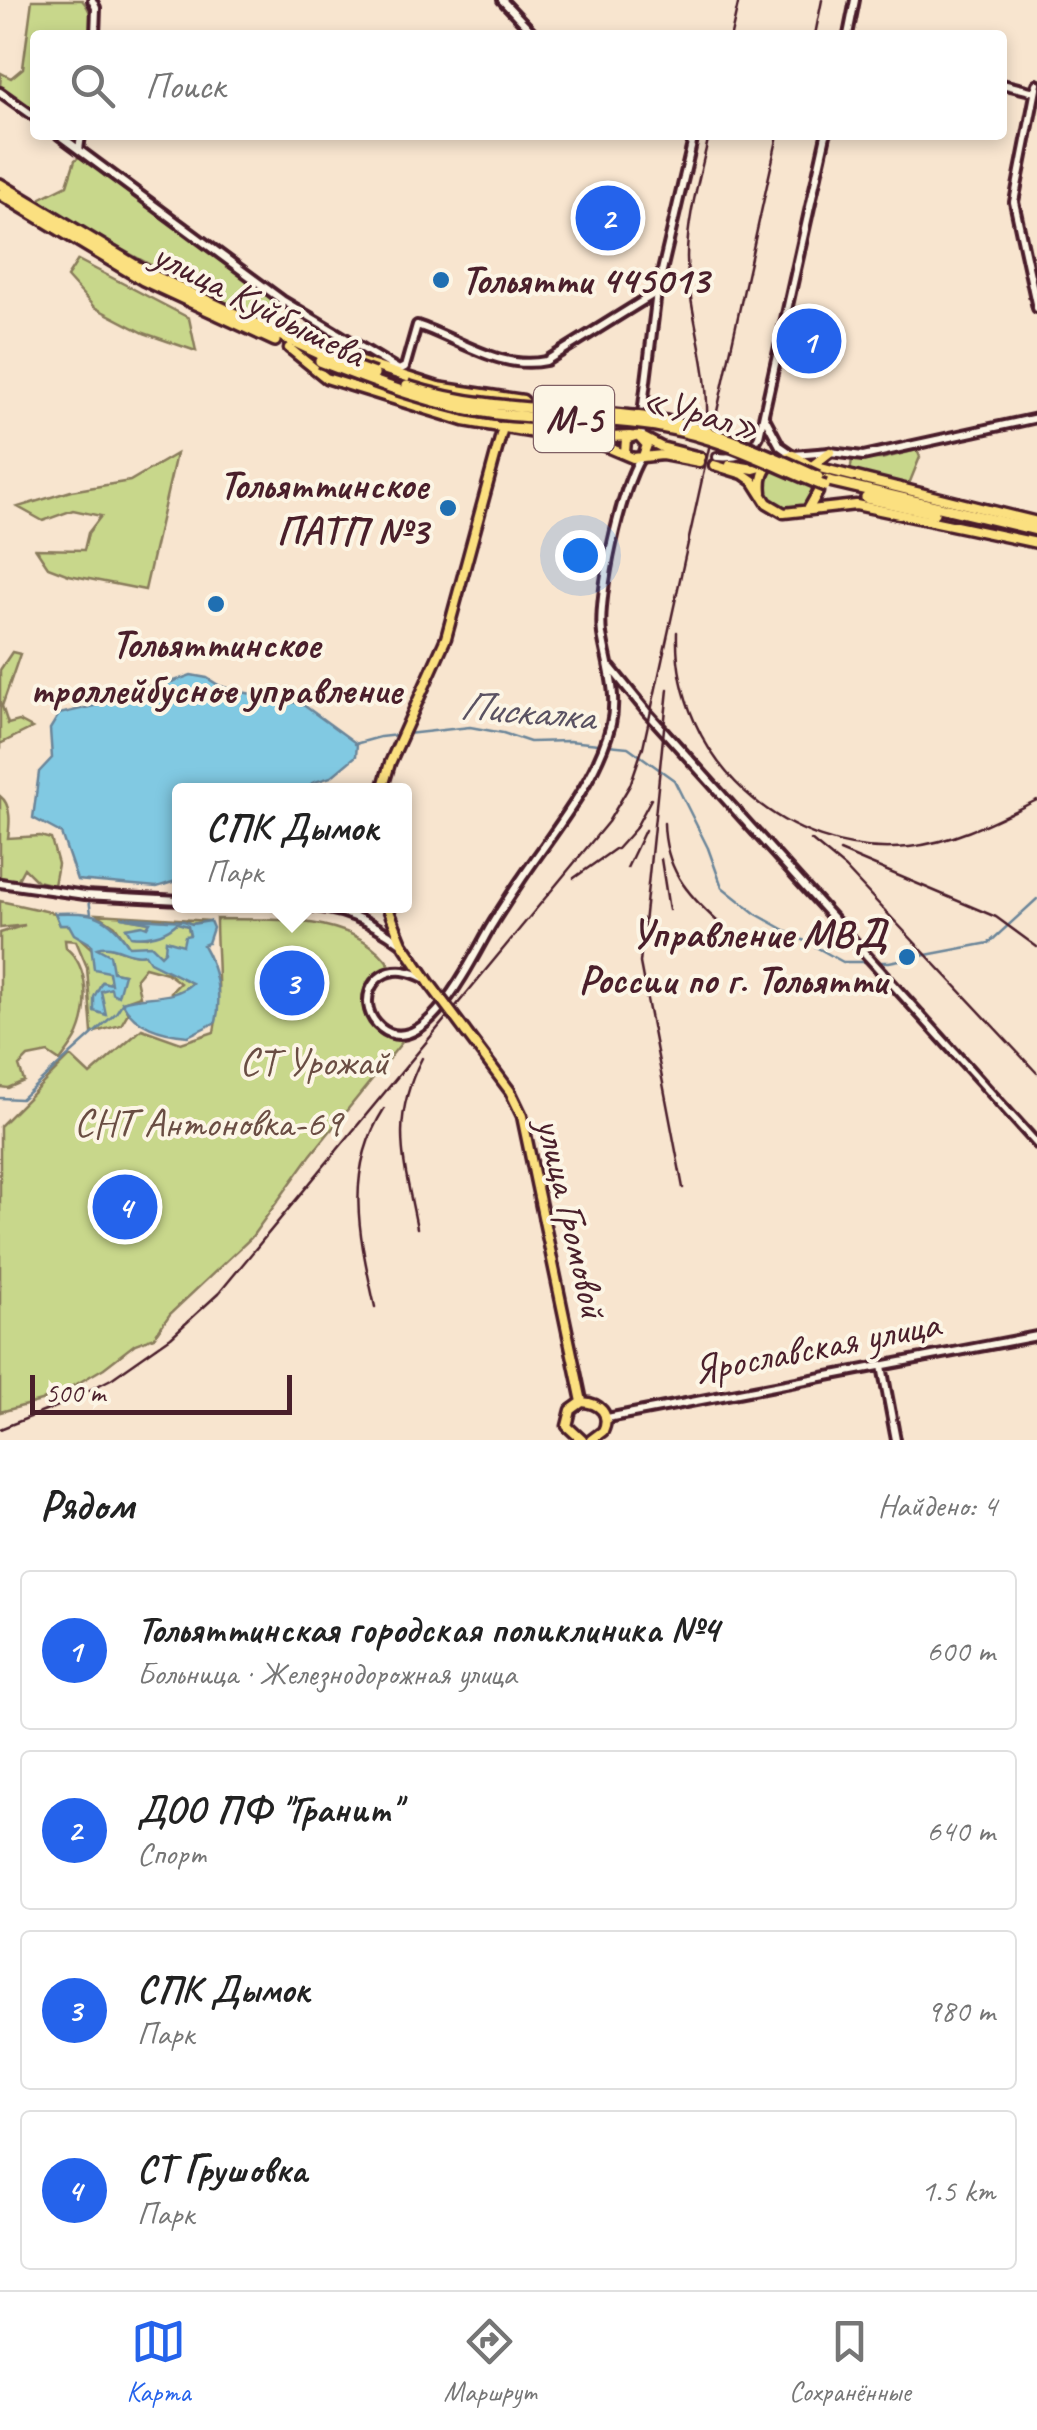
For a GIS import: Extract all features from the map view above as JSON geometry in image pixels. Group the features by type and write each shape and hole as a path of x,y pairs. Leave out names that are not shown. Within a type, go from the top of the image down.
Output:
{"highway":[{"name":"улица Куйбышева","path":"0,184 148,273 318,356"},
{"name":"улица Куйбышева","path":"0,194 80,246 143,280 290,348"},
{"name":"«Урал»","path":"290,348 464,408 546,418 629,422 696,435 825,486 1037,536"}],"main road":[{"path":"92,0 96,8 94,30"},
{"path":"502,0 530,30"},
{"path":"849,30 856,0"},
{"path":"1007,85 1036,88 1015,188 1015,214 1037,308"},
{"path":"0,92 30,113"},
{"path":"66,140 282,300 400,370 405,368 417,325 504,360 529,365 546,361 657,292"},
{"path":"79,150 80,140"},
{"path":"637,436 657,292 693,140"},
{"path":"716,462 750,450 759,436 825,140"},
{"path":"1025,257 1037,254"},
{"path":"639,303 660,277"},
{"path":"639,303 648,303 654,311"},
{"name":"улица Куйбышева","path":"290,348 316,372 337,382 464,421 545,426 611,437 637,436 698,457 642,457 504,424"},
{"name":"улица Куйбышева","path":"318,356 327,351 459,392 523,400 545,426"},
{"path":"764,415 780,446 812,466 1037,522"},
{"path":"762,492 772,443 764,415"},
{"path":"716,462 754,469 793,454 886,453 1037,418"},
{"path":"384,783 446,638 504,424"},
{"path":"629,482 624,443 637,436"},
{"path":"428,981 402,971 382,975 374,982 369,990 368,1008 381,1028 404,1036 432,1018 588,777 611,723 613,692 602,631 602,605 629,482 648,447 637,436"},
{"path":"812,466 830,452"},
{"path":"827,468 825,460 830,452"},
{"path":"716,462 743,474 762,492 767,503 784,513 856,505 1037,536"},
{"path":"809,508 818,482 812,466"},
{"path":"608,662 627,690 1037,1144"},
{"path":"0,883 172,900"},
{"path":"349,913 402,943"},
{"name":"улица Громовой","path":"390,913 402,943 510,1091 528,1138 582,1402 570,1410 567,1426 579,1440"},
{"name":"Ярославская улица","path":"606,1418 1037,1336"},
{"path":"882,1366 896,1440"},
{"path":"582,1402 594,1403 603,1410 606,1418 596,1439"}],"green space":[{"path":"32,0 82,0 90,12 91,30 30,30 30,109 0,87 1,73 11,78 23,68"},
{"path":"80,156 275,301 275,317 263,325 46,209 41,198 67,185"},
{"path":"78,260 189,318 196,351 144,333 94,307 67,277"},
{"path":"917,450 920,457 907,489 850,474 852,459 881,459"},
{"path":"176,454 145,590 48,567 36,549 84,550 88,533 101,516 73,510 43,521 18,507 71,491 130,481"},
{"path":"789,460 806,468 814,485 806,502 789,510 772,502 764,485 772,468"},
{"path":"12,652 20,654 2,706 8,724 19,721 32,728 0,744 0,670"},
{"path":"0,796 8,810 8,838 51,839 58,864 54,885 37,881 24,868 17,881 0,877"},
{"path":"0,901 55,913 60,925 69,925 105,964 112,985 103,982 101,990 111,988 124,974 113,972 96,947 103,946 145,954 151,962 192,983 177,996 171,992 180,983 167,973 145,967 136,978 140,996 123,1002 128,1013 121,1025 92,1033 87,967 76,941 65,940 66,948 80,966 85,988 78,1034 60,1061 48,1053 28,1057 19,1066 24,1081 0,1087 0,933 25,925 0,928"},
{"path":"97,914 210,921 192,924 184,921 126,918 150,922 148,927 127,928 132,936 147,937 177,922 188,926 190,936 183,945 161,955 129,946 115,926"},
{"path":"216,919 312,923 336,928 376,949 391,967 367,984 364,1006 377,1027 403,1041 310,1156 251,1238 170,1314 154,1337 135,1344 75,1385 41,1401 0,1412 0,1126 70,1056 90,1075 142,1029 181,1043 214,1032 218,990"}],"water":[{"path":"191,675 237,691 302,704 357,744 356,756 331,777 312,783 172,783 172,882 157,887 77,880 61,833 33,818 39,772 52,758 50,729 59,714"},
{"path":"55,913 98,917 114,927 129,946 151,945 161,955 166,940 183,945 185,936 190,935 188,926 177,923 156,935 131,936 126,928 147,927 150,922 121,917 192,924 210,921 213,928 208,943 203,945 217,982 216,1022 188,1036 159,1031 134,1018 122,1002 168,995 192,983 150,962 145,954 109,947 97,948 110,955 113,972 124,974 118,996 111,988 101,991 106,1015 94,1011 94,997 102,982 111,984 109,972 94,969 91,944 74,934 69,925 60,925"}],"waterway":[{"name":"Пискалка","path":"355,744 380,737 470,727 530,742 628,747 674,780 708,848 722,887 756,914 843,962 889,962 989,943 1037,899"},
{"name":"Пискалка","path":"89,898 91,914"},
{"name":"Пискалка","path":"0,1098 21,1099 116,1013 123,1002"}],"tunnel":[{"path":"700,457 718,462"}],"railway":[{"path":"732,30 739,0"},
{"path":"816,30 822,0"},
{"path":"707,418 705,377 687,257 692,211 708,140"},
{"path":"0,1429 111,1379 171,1337 219,1293 608,822 630,785 643,747 777,140"},
{"path":"677,632 681,678 694,721 716,759 745,792 780,818 820,837 863,847 909,847 975,829 1037,800"},
{"path":"668,689 640,963 683,1188"},
{"path":"617,849 635,829 651,799"},
{"path":"664,823 668,853 679,878 718,922"},
{"path":"627,868 645,830"},
{"path":"811,840 845,868 1037,1073"},
{"path":"574,878 615,849"},
{"path":"840,851 996,917 1037,947"},
{"path":"661,859 669,910"},
{"path":"417,1228 404,1162 402,1122 405,1102 422,1058"},
{"path":"375,1307 360,1231 359,1182 371,1133 384,1109"}],"place":[{"name":"ДОО ПФ \"Гранит\"","path":"608,218"},
{"name":"Тольятти 445013","path":"441,280"},
{"name":"Тольяттинская городская поликлиника №4","path":"809,341"},
{"name":"Тольяттинское ПАТП №3","path":"448,508"},
{"name":"Тольяттинское троллейбусное управление","path":"216,604"},
{"name":"Управление МВД России по г. Тольятти","path":"907,957"},
{"name":"СПК Дымок","path":"292,983"},
{"name":"СТ Грушовка","path":"125,1207"}],"park label":[{"name":"СТ Урожай","path":"314,1062"},
{"name":"СНТ Антоновка-69","path":"208,1123"}]}
